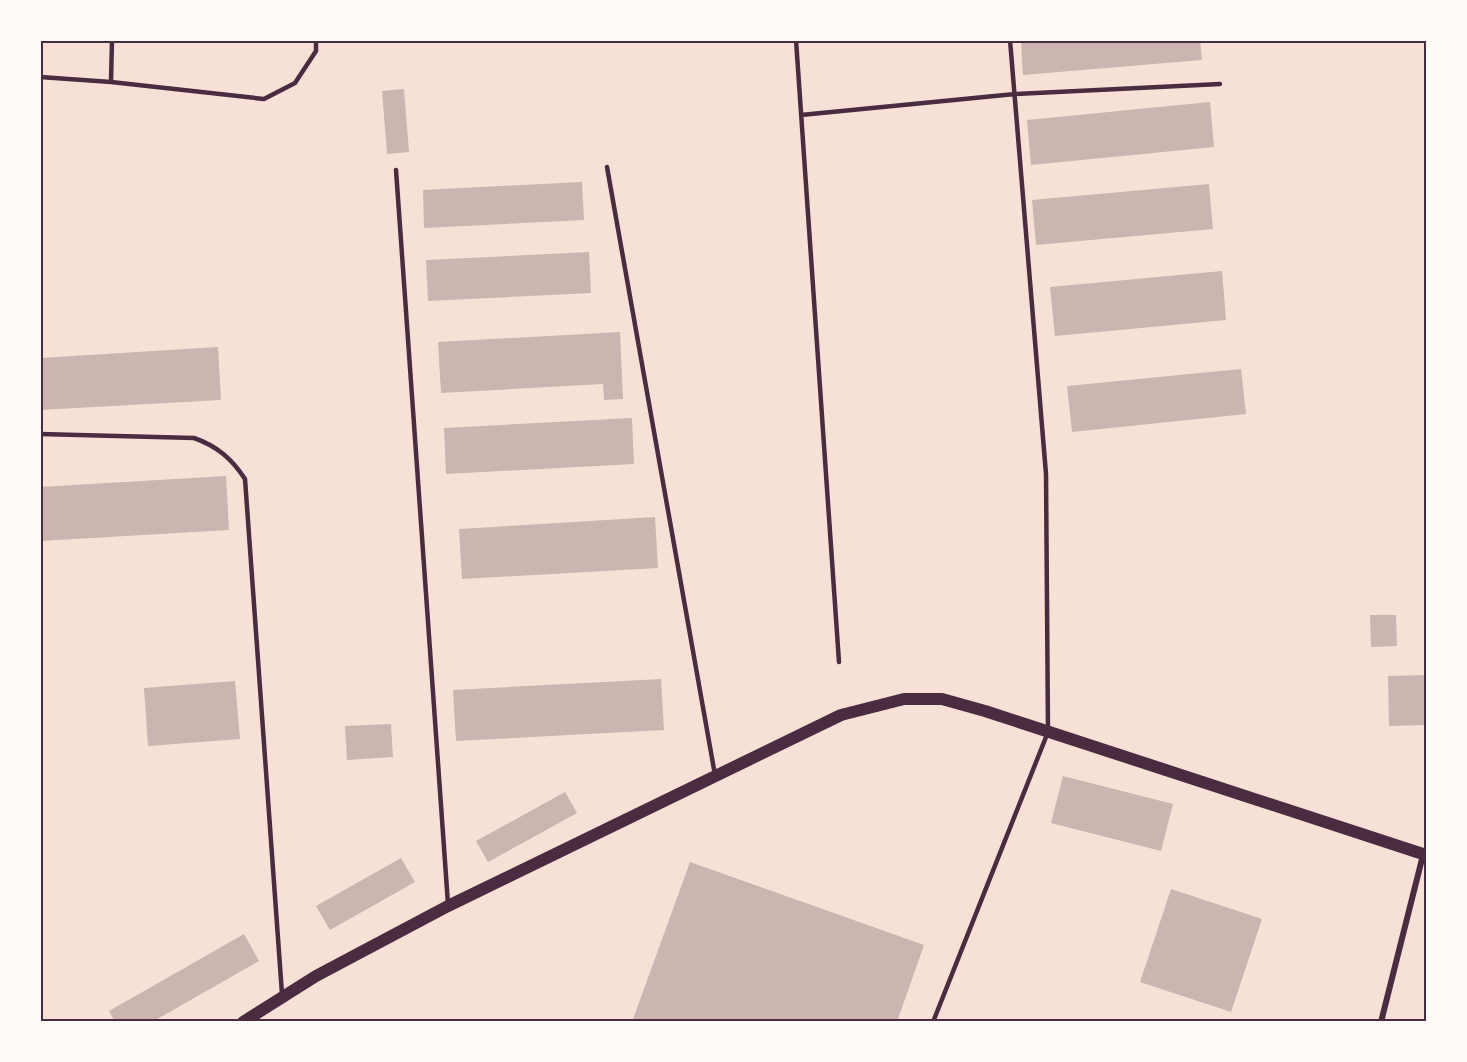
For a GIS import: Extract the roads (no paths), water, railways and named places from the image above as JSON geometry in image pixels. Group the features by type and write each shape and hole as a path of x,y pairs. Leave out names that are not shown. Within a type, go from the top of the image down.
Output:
{"main road":[{"path":"243,1022 316,976 448,906 715,775 841,715 904,699 942,699 985,711 1425,854"}],"street":[{"path":"1381,1022 1425,854"}],"lane":[{"path":"111,82 112,40"},
{"path":"40,77 111,82 264,99 295,83 316,51 316,40"},
{"path":"796,40 838,662"},
{"path":"933,1022 1047,732 1046,474 1010,40"},
{"path":"801,114 1015,94 1220,84"},
{"path":"607,167 715,775"},
{"path":"396,170 448,906"},
{"path":"40,434 194,438 225,454 245,479 282,997"}]}
